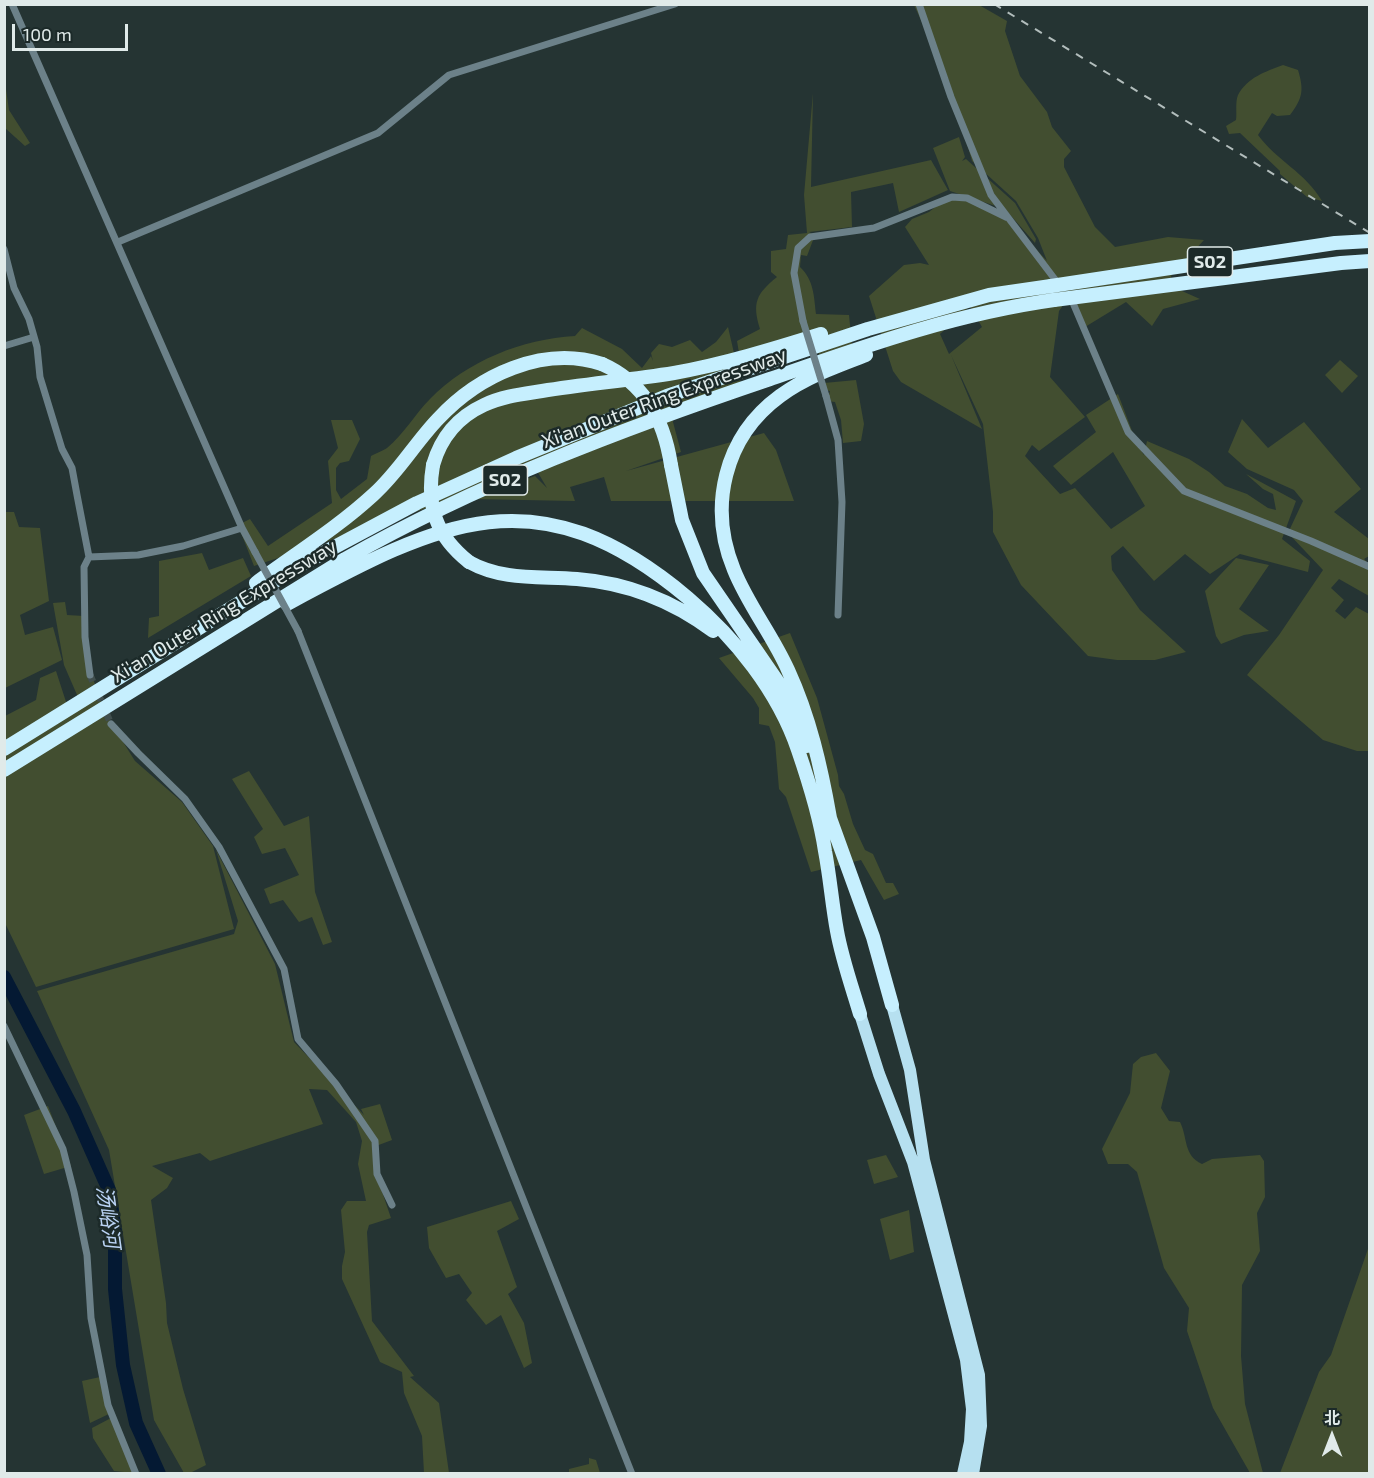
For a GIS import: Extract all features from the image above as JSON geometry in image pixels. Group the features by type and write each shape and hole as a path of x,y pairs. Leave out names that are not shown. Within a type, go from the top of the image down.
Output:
{"highway":[{"name":"Xi'an Outer Ring Expressway","path":"4,748 299,566 366,528 546,445 667,396 817,345 910,316 989,295 1335,243 1370,241"},
{"name":"Xi'an Outer Ring Expressway","path":"4,770 369,546 500,482 620,432 940,322 1003,308 1054,300 1370,261"},
{"path":"753,668 707,626 656,597 603,582 504,575 485,570 469,562 449,543 436,521 430,494 433,465 449,430 473,411 495,400 675,373 758,353 894,313 989,295"},
{"path":"830,818 806,711 787,667 735,572 724,541 721,523 722,497 731,460 743,436 759,415 779,397 801,383 864,356 1003,308"},
{"path":"159,653 345,520 385,483 444,413 477,386 498,374 538,360 577,358 602,364 625,377 649,402 665,436 682,520 697,561 711,588 763,660 790,705 806,742 830,818 873,937 910,1070 924,1160 979,1375 981,1426 965,1473"},
{"path":"141,684 402,545 453,528 478,524 515,520 546,523 596,538 626,553 697,606 733,641 753,668 779,708 798,750 823,837 837,934 879,1074 913,1162 966,1360 972,1409 965,1473"}],"street":[{"path":"12,4 242,528 298,632 632,1473"},
{"path":"118,242 378,133 449,75 675,4"},
{"path":"919,4 951,97 991,195 1073,303 1128,432 1184,491 1370,567"},
{"path":"838,615 842,502 838,440 803,321 794,273 798,248 810,237 874,228 952,197 967,198 1008,218"},
{"path":"4,249 14,288 29,319 37,347 40,377 63,449 72,468 89,557 84,567 85,637 90,675"},
{"path":"4,346 34,337"},
{"path":"89,557 138,555 183,546 242,528"},
{"path":"111,724 184,799 219,847 284,969 298,1038 336,1084 375,1141 377,1174 392,1205"},
{"path":"4,1026 63,1149 87,1255 91,1318 108,1405 136,1473"}],"green space":[{"path":"914,5 979,5 1007,21 1005,31 1020,76 1047,112 1052,127 1071,151 1064,159 1064,167 1095,227 1115,247 1168,237 1204,240 1171,276 1173,287 1200,299 1163,309 1152,326 1126,302 1085,327 1069,297 1059,311 1050,377 1085,417 1039,451 1032,445 1025,456 1060,494 1075,488 1111,529 1145,506 1113,452 1071,485 1053,466 1096,432 1086,415 1118,394 1137,444 1144,455 1147,441 1189,459 1225,486 1247,494 1268,508 1276,510 1273,494 1263,489 1246,474 1296,501 1282,539 1310,561 1308,572 1240,554 1210,574 1185,554 1154,581 1123,546 1111,556 1112,570 1140,610 1186,652 1155,660 1117,660 1088,656 1021,585 993,532 993,512 983,424 951,355 982,429 901,382 893,371 869,296 904,265 920,263 929,265 905,227 912,219 929,212 939,204 961,197 1003,213 1047,261 1038,238 1016,201 972,161 949,81","holes":["970,306 982,327 949,354 940,334"]},
{"path":"1283,65 1298,70 1302,89 1300,99 1290,115 1277,116 1272,113 1258,135 1273,152 1308,182 1322,201 1307,197 1280,174 1280,171 1240,133 1229,134 1226,126 1236,120 1237,98 1242,89 1258,76"},
{"path":"5,82 9,110 30,143 25,146 5,128"},
{"path":"813,93 811,187 931,160 948,190 899,212 893,183 851,192 852,227 809,232 815,235 807,256 801,255 800,267 811,283 816,314 849,315 854,364 820,367 818,345 739,353 737,341 760,329 756,306 760,294 777,277 771,272 771,251 786,249 788,235 807,233 804,195"},
{"path":"959,137 965,157 962,161 966,159 1015,203 1036,239 1035,243 1005,209 950,191 933,148"},
{"path":"728,327 742,388 669,407 681,452 626,471 764,433 776,450 794,501 611,501 604,477 570,487 575,501 471,499 535,476 547,488 537,471 254,566 238,525 250,519 268,546 332,503 328,461 338,448 331,420 352,420 360,439 349,461 340,463 336,468 336,490 341,499 367,479 371,456 393,442 430,399 461,374 497,354 535,342 575,336 582,328 622,349 642,368 651,356 653,361 651,353 659,344 672,347 690,340 702,352 716,342"},
{"path":"1340,360 1358,376 1342,393 1325,375"},
{"path":"856,380 864,424 861,441 843,443 841,420 835,402 827,401 830,391 823,390 824,383"},
{"path":"1242,419 1268,448 1304,422 1361,489 1334,512 1369,539 1369,556 1364,559 1369,564 1369,596 1339,579 1331,588 1344,600 1335,611 1345,619 1356,607 1369,614 1369,751 1357,751 1323,740 1247,675 1279,635 1323,570 1288,533 1303,501 1294,490 1247,469 1228,452"},
{"path":"5,512 14,512 19,527 40,528 49,601 20,615 25,635 53,627 62,660 5,688"},
{"path":"202,553 209,570 243,558 251,576 148,638 149,618 159,616 159,561"},
{"path":"1236,558 1269,565 1239,609 1269,631 1244,635 1221,644 1216,636 1205,591"},
{"path":"65,602 67,615 84,616 84,653 105,713 135,761 182,802 213,846 234,929 36,987 5,923 5,716 36,700 40,678 56,671 68,708 81,704 64,665 53,603"},
{"path":"790,633 817,698 839,786 844,794 853,824 865,850 873,854 886,883 893,883 899,894 884,900 861,860 811,872 786,797 779,789 775,742 769,726 759,724 759,708 753,698 719,658"},
{"path":"249,771 284,826 309,816 315,892 332,942 323,945 312,917 299,922 283,900 270,904 264,889 299,875 285,848 262,854 254,837 263,829 232,779"},
{"path":"216,850 275,964 294,1042 364,1115 361,1109 380,1104 392,1140 376,1146 374,1168 391,1218 369,1225 367,1232 372,1321 414,1376 410,1377 439,1403 449,1473 424,1473 422,1436 404,1393 402,1372 380,1362 342,1279 345,1252 341,1210 347,1201 366,1201 358,1164 362,1141 356,1122 327,1090 309,1089 323,1124 210,1161 200,1153 152,1166 173,1178 167,1188 151,1200 167,1323 183,1389 206,1465 190,1473 184,1473 154,1420 109,1150 37,991 234,934 238,921"},
{"path":"1156,1053 1170,1071 1161,1108 1169,1121 1180,1122 1189,1151 1196,1160 1202,1164 1212,1159 1260,1155 1264,1161 1265,1197 1257,1213 1260,1251 1242,1285 1241,1356 1245,1404 1263,1473 1250,1473 1213,1408 1187,1331 1189,1308 1164,1268 1137,1172 1128,1164 1108,1164 1102,1149 1130,1093 1133,1064 1141,1057"},
{"path":"48,1106 71,1166 44,1174 24,1115"},
{"path":"886,1155 898,1177 874,1184 867,1160"},
{"path":"511,1201 519,1219 497,1231 517,1287 508,1294 524,1323 532,1363 524,1368 501,1315 486,1325 466,1300 472,1293 459,1274 446,1278 429,1248 427,1227"},
{"path":"909,1210 914,1252 890,1260 880,1219"},
{"path":"1369,1246 1369,1473 1280,1473 1319,1372 1331,1355"},
{"path":"100,1377 111,1413 90,1423 82,1381"},
{"path":"111,1418 134,1473 114,1471 93,1438 92,1428"},
{"path":"589,1458 596,1460 600,1473 569,1473 569,1469 589,1464"}],"waterway":[{"name":"汤峪河","path":"4,977 74,1111 109,1190 115,1233 115,1289 123,1365 136,1423 159,1474"}],"tunnel":[{"path":"90,675 111,724"}],"railway":[{"path":"994,4 1370,233"}]}
